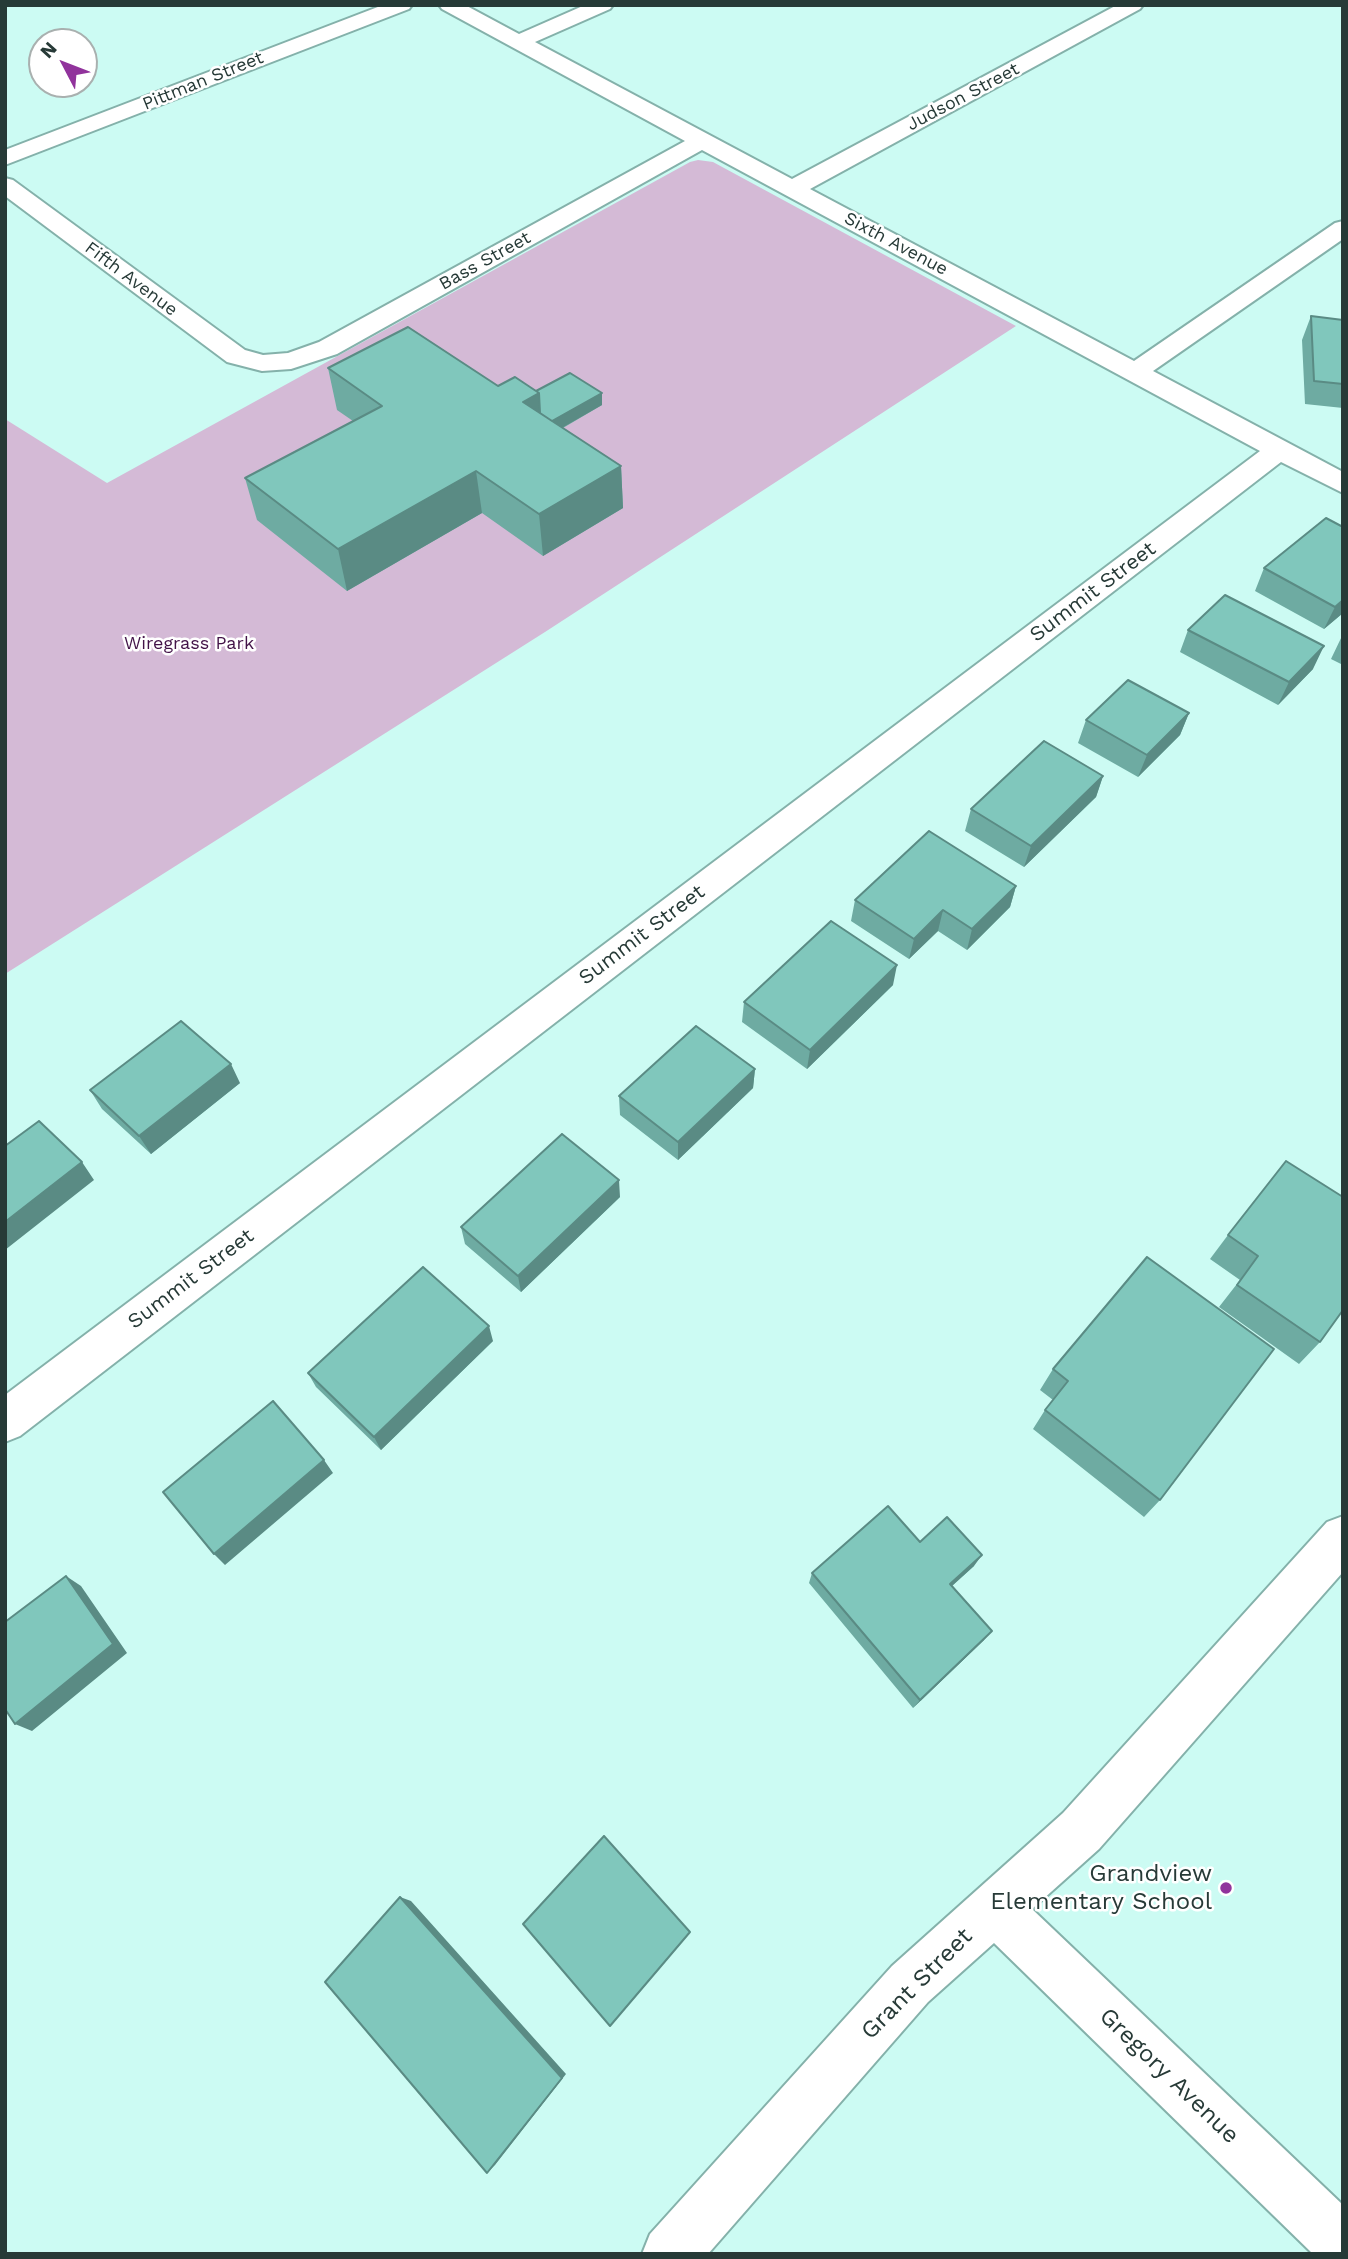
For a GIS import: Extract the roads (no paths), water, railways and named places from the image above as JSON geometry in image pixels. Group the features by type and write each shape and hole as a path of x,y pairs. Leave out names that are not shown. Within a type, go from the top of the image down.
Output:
{"street":[{"name":"Pittman Street","path":"5,158 402,5"},
{"name":"Sixth Avenue","path":"449,5 1343,484"},
{"path":"518,42 603,5"},
{"name":"Judson Street","path":"792,189 1133,5"},
{"name":"Bass Street","path":"262,363 292,361 328,348 701,141"},
{"name":"Fifth Avenue","path":"5,185 236,356 262,363"},
{"path":"1135,373 1343,228"},
{"name":"Summit Street","path":"5,1421 1279,450"},
{"name":"Grant Street","path":"670,2254 911,1984 1081,1831 1343,1538"},
{"name":"Gregory Avenue","path":"995,1909 1343,2244"}],"place":[{"name":"Grandview Elementary School","path":"1226,1888"}],"park label":[{"name":"Wiregrass Park","path":"189,644"}]}
